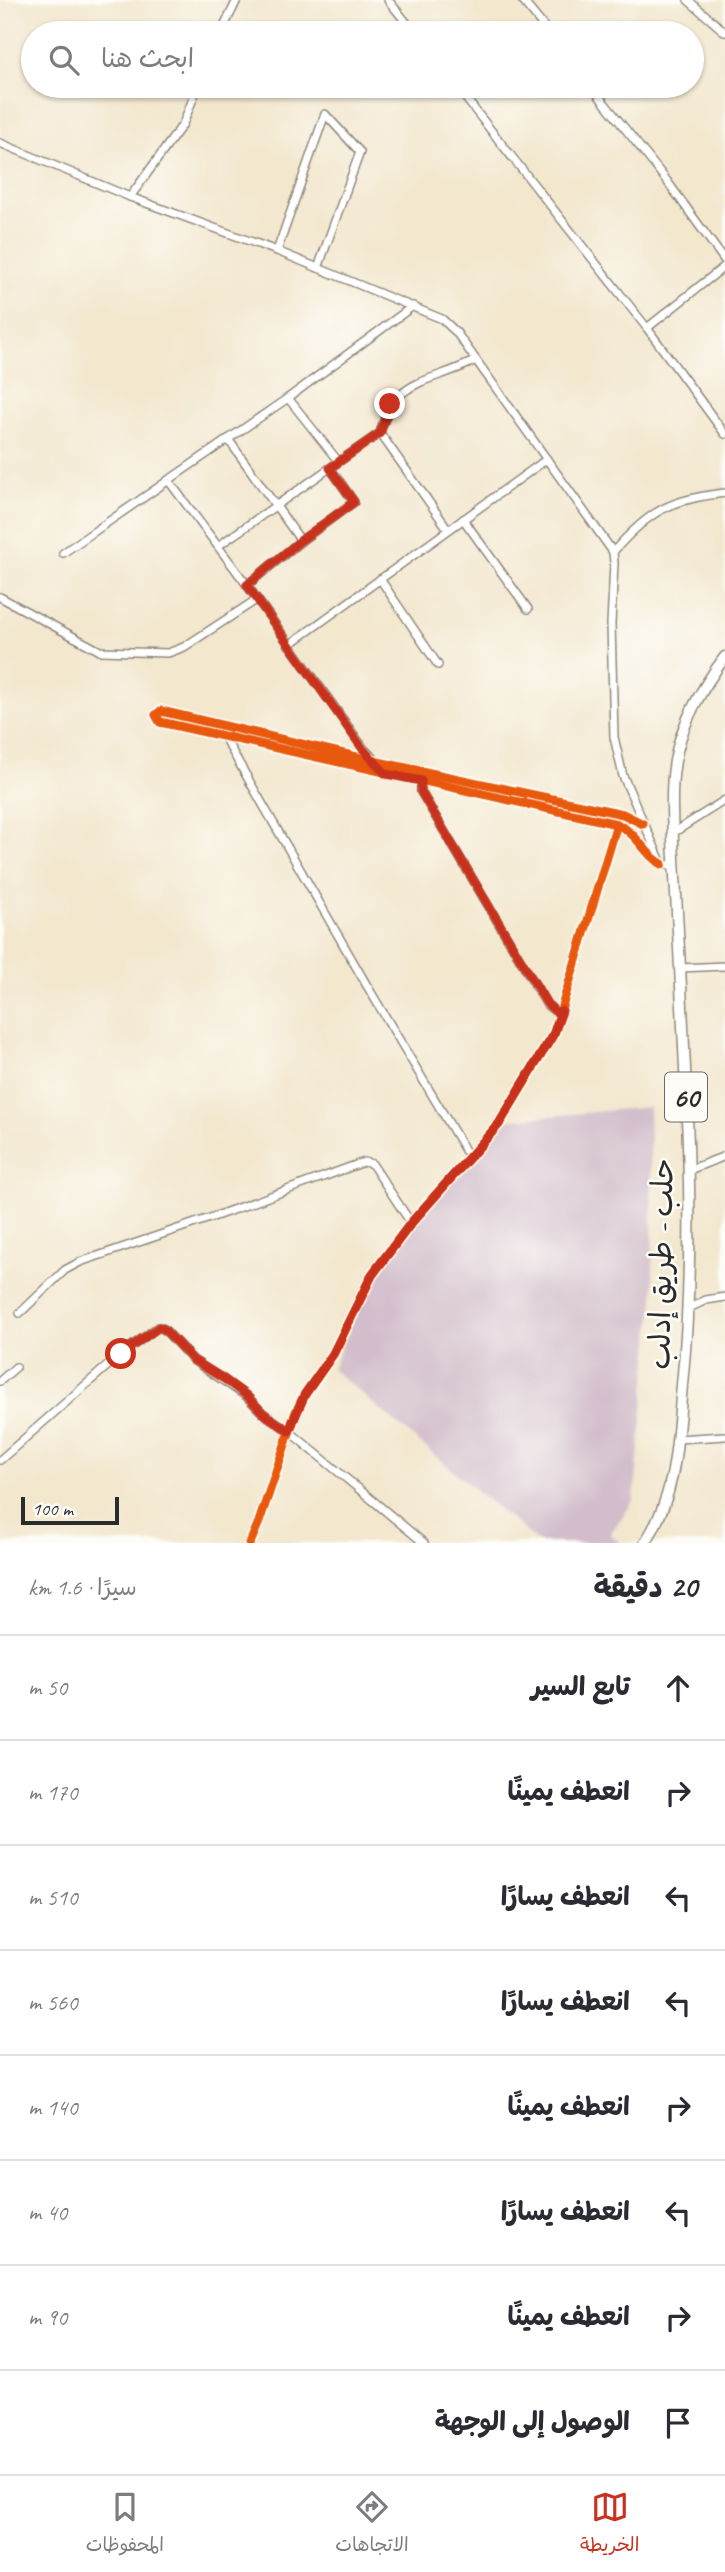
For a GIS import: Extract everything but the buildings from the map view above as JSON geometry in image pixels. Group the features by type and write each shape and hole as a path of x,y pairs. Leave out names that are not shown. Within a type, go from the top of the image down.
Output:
{"highway":[{"name":"حلب - طريق إدلب","path":"645,1543 662,1514 669,1491 677,1439 689,1308 690,1170 674,866 673,775 684,728 695,703 725,657"}],"street":[{"path":"226,21 237,0"},
{"path":"388,0 405,21"},
{"path":"522,0 539,21"},
{"path":"688,0 725,32"},
{"path":"130,197 183,124 193,98"},
{"path":"465,98 646,328 725,434"},
{"path":"601,98 667,181 725,261"},
{"path":"277,251 324,114 360,152 318,268"},
{"path":"0,143 130,197 277,251 413,306 442,319 456,332 613,552 611,624 614,737 623,776 662,864"},
{"path":"646,328 725,266"},
{"path":"64,553 288,398 413,306"},
{"path":"218,546 380,433 390,404 401,392 476,360"},
{"path":"288,398 338,461"},
{"path":"380,433 448,529"},
{"path":"228,439 300,541"},
{"path":"289,645 547,459"},
{"path":"247,585 300,541 354,502 330,468"},
{"path":"168,480 247,585 363,749 378,762 386,774"},
{"path":"613,552 650,514 665,506 699,495 725,493"},
{"path":"463,519 528,609"},
{"path":"380,579 438,665"},
{"path":"0,597 100,650 168,653 184,648 256,600"},
{"path":"643,824 622,814 378,762 162,711 156,715 160,722 617,824 636,836 655,860 674,866"},
{"path":"224,737 469,1157"},
{"path":"421,781 421,792 547,1004 556,1012 562,1011"},
{"path":"673,833 725,800"},
{"path":"250,1543 289,1431 305,1394 333,1354 372,1275 411,1223 504,1116 554,1033 617,824"},
{"path":"680,968 725,967"},
{"path":"690,1170 725,1156"},
{"path":"20,1313 65,1270 80,1262 364,1162 372,1164 411,1223"},
{"path":"689,1308 706,1300 725,1297"},
{"path":"0,1460 111,1362 159,1327 193,1360 247,1396 263,1413 289,1431 424,1543"},
{"path":"0,1381 16,1367"},
{"path":"677,1439 725,1436"}],"shaded area":[{"path":"649,1107 654,1300 634,1500 610,1534 620,1543 539,1543 332,1369 375,1269 505,1120"}],"cycle path":[{"path":"643,824 623,814 378,762 161,711 156,715 160,722 617,824 631,833 650,855 662,864"},
{"path":"250,1543 296,1412 333,1354 372,1275 411,1223 499,1124 554,1033 617,824"}],"route":[{"path":"121,1354 159,1327 164,1329 193,1360 247,1396 263,1413 289,1431 305,1394 333,1354 372,1275 411,1223 499,1124 554,1033 562,1011 556,1012 547,1004 421,792 421,781 386,774 378,762 363,749 247,585 300,541 354,502 330,468 380,433 390,404"}]}
